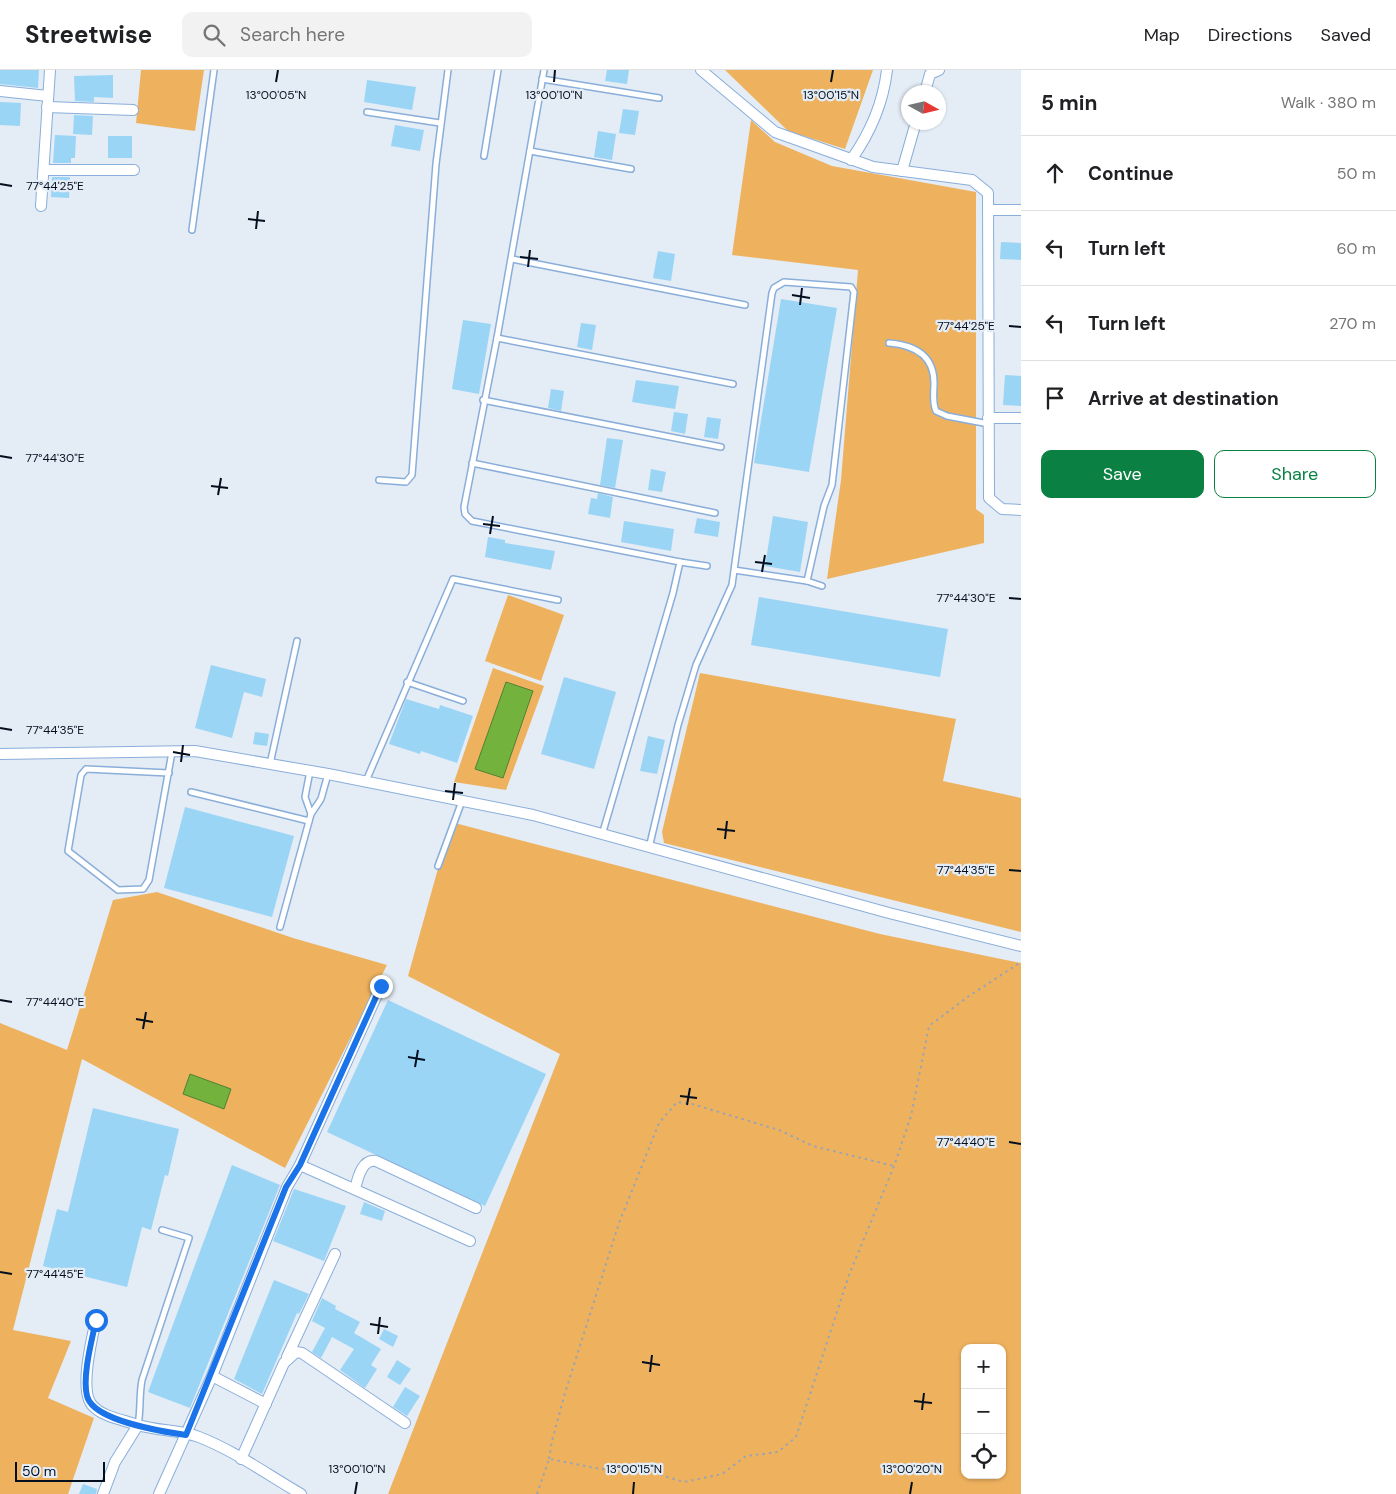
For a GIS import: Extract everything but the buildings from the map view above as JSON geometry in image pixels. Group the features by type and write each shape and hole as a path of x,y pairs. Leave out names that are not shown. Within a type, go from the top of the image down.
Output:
{"street":[{"path":"41,206 50,70"},
{"path":"701,70 775,132 873,167 972,180 988,193 989,498 1002,509 1021,510"},
{"path":"851,160 876,118 884,90 887,70"},
{"path":"927,85 930,74 939,70"},
{"path":"0,91 48,96"},
{"path":"47,107 133,110"},
{"path":"902,171 914,130"},
{"path":"44,170 134,170"},
{"path":"988,210 1021,210"},
{"path":"988,421 1021,418"},
{"path":"0,754 195,751 328,774 533,815 602,836 1021,946"},
{"path":"159,1494 212,1376 286,1187 300,1165 381,986"},
{"path":"355,1188 365,1163 370,1160 376,1161 476,1208"},
{"path":"300,1165 470,1240"},
{"path":"240,1459 335,1254"},
{"path":"96,1320 87,1376 87,1396 92,1405 108,1415 138,1425 155,1430 198,1437 301,1494"},
{"path":"284,1363 296,1352 302,1353 404,1423"},
{"path":"212,1376 266,1404"},
{"path":"103,1494 115,1462 138,1425"}],"lane":[{"path":"192,230 214,70"},
{"path":"379,480 406,482 412,475 440,123 448,70"},
{"path":"484,156 498,70"},
{"path":"544,70 512,259 464,507 468,519 707,566"},
{"path":"542,79 658,98"},
{"path":"367,112 440,123"},
{"path":"530,151 631,169"},
{"path":"512,259 745,306"},
{"path":"649,848 678,725 696,665 732,585 772,293 774,288 784,282 851,287 854,292 832,485 824,506 807,581"},
{"path":"497,338 733,384"},
{"path":"889,343 912,347 929,363 934,380 936,411 947,416 988,421"},
{"path":"484,400 721,447"},
{"path":"472,463 715,513"},
{"path":"602,836 674,593 680,562"},
{"path":"734,570 807,581 822,586"},
{"path":"366,782 407,682 453,579 558,600"},
{"path":"270,764 297,641"},
{"path":"407,682 463,701"},
{"path":"169,773 86,769 81,775 68,851 118,890 143,889 147,885 169,773 172,752"},
{"path":"310,771 305,797 311,814"},
{"path":"280,927 311,814 321,799 328,774"},
{"path":"191,792 309,821"},
{"path":"438,866 462,801"},
{"path":"138,1425 142,1380 189,1238 162,1230"}],"path":[{"path":"549,1459 601,1470 648,1471 684,1482 722,1474 746,1456 778,1452 796,1437 849,1275 894,1166 911,1116 929,1026 969,996 1021,962"},
{"path":"537,1494 549,1459 565,1393 619,1223 659,1123 677,1102 692,1104 779,1130 813,1146 894,1166"}],"shaded area":[{"path":"141,70 204,70 195,131 136,123"},
{"path":"725,70 873,70 845,149 788,131"},
{"path":"751,120 775,142 832,166 976,192 976,509 984,515 984,543 827,579 841,480 858,270 732,255"},
{"path":"508,595 564,615 541,681 485,661"},
{"path":"493,668 544,686 506,790 454,782"},
{"path":"700,673 956,719 943,781 1021,798 1021,932 664,843 662,832"},
{"path":"506,682 533,691 503,778 475,769"},
{"path":"451,822 880,934 1021,963 1021,1494 388,1494 560,1054 408,976"},
{"path":"157,892 293,938 387,965 285,1168 82,1059 13,1330 71,1341 48,1398 94,1418 68,1494 0,1494 0,1023 67,1050 113,900"},
{"path":"190,1074 231,1089 224,1109 183,1094"}],"route":[{"path":"96,1320 87,1376 87,1396 92,1405 108,1415 155,1430 186,1435 212,1376 286,1187 300,1165 381,986"}]}
